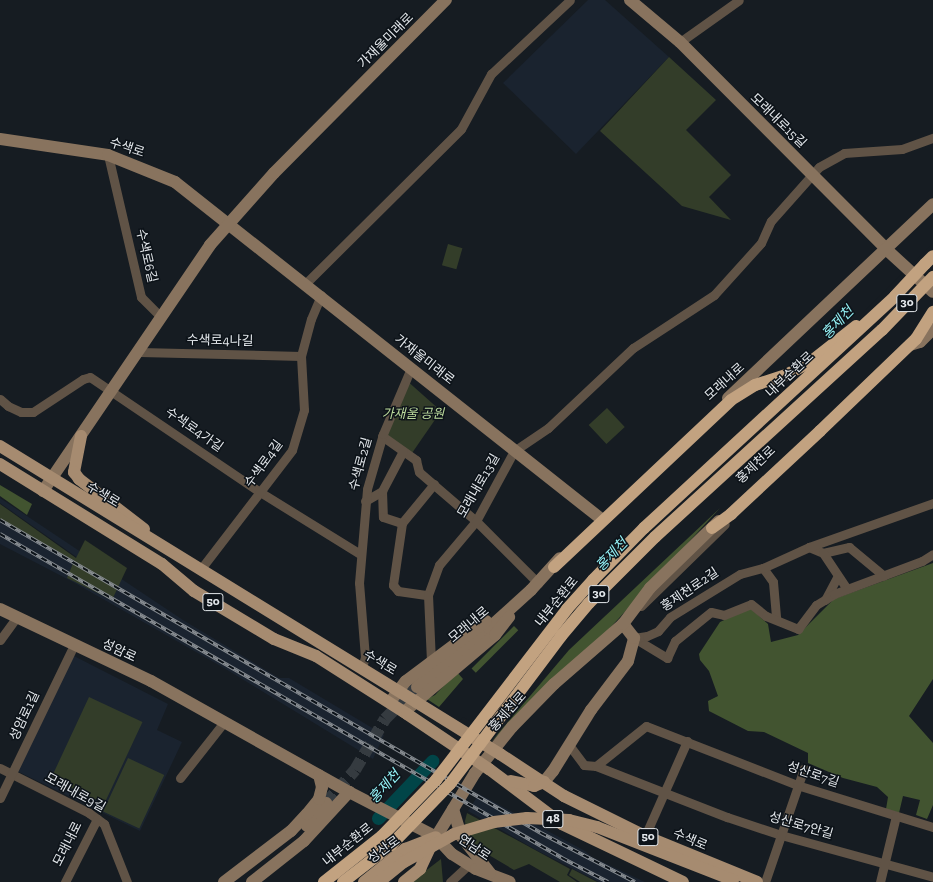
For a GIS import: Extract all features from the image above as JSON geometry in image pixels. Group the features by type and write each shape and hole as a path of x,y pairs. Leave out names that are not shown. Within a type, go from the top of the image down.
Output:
{"highway":[{"name":"내부순환로","path":"324,882 382,836 436,780 567,609 593,580 644,528 896,296 933,256"},
{"name":"내부순환로","path":"343,882 390,845 450,784 561,636 589,603 655,537 882,330 933,276"},
{"path":"554,567 731,400 755,385 788,374 813,360 896,296"},
{"path":"712,528 731,514 916,339 933,312"}],"main road":[{"name":"가재울미래로","path":"160,316 210,246 274,173 446,0"},
{"name":"모래내로15길","path":"632,0 680,42 887,250 933,292"},
{"name":"수색로","path":"0,139 108,155 175,182 230,223"},
{"name":"모래내로","path":"417,687 535,586 554,567 572,542 600,518 887,250 933,204"},
{"name":"가재울미래로","path":"230,223 304,285 321,295 514,451 600,518"},
{"path":"43,491 140,352 160,316"},
{"name":"홍제천로","path":"430,834 453,809 475,774 512,727 554,684 623,624 650,588 898,350 920,342 933,329"},
{"path":"81,436 74,472 79,479 142,526 156,542"},
{"name":"수색로","path":"0,446 50,479 362,667 564,796 645,836 757,882"},
{"name":"수색로","path":"0,464 162,564 200,595 274,639 316,656 390,702 504,778 562,824 683,882"},
{"path":"390,702 399,690 418,672 535,586"},
{"path":"405,713 415,701 495,635 535,586"},
{"name":"성암로","path":"0,609 16,618 151,681 353,794"},
{"path":"504,778 534,786 544,782 570,745 591,710 628,661 634,638 623,624"},
{"path":"418,672 416,679 418,685 424,689 432,688"},
{"path":"224,882 291,831 319,799 322,787 319,775"},
{"path":"252,882 304,841 353,794"},
{"name":"연남로","path":"353,794 430,834 452,854 501,880"},
{"path":"237,882 297,836 326,803"},
{"path":"453,809 461,836 501,880"},
{"name":"48","path":"379,882 404,862 454,834 494,822 527,818 569,820 598,827 736,881"},
{"name":"48","path":"390,882 431,854 456,842 495,829 533,826 567,827 593,833 715,882"},
{"path":"404,882 420,869 430,834"},
{"name":"성산로","path":"364,882 395,856 430,834"},
{"path":"395,856 412,854 419,862 420,869"}],"street":[{"path":"304,285 460,129 491,74 570,0"},
{"path":"680,42 739,0"},
{"path":"514,451 548,428 633,348 714,295 761,243 771,221 813,175 829,160 844,153 902,150 933,138"},
{"name":"수색로6길","path":"108,155 141,297 160,316"},
{"name":"수색로4길","path":"200,570 292,450 304,410 301,356 311,319 321,295"},
{"name":"홍제천로","path":"623,624 702,546 920,342"},
{"name":"수색로4나길","path":"140,352 301,356"},
{"name":"수색로2길","path":"362,667 365,657 358,583 365,502 373,463 382,436 411,368"},
{"path":"0,399 21,412 33,412 82,379 90,377 113,390"},
{"name":"수색로4가길","path":"113,390 260,492"},
{"path":"382,436 416,460 419,472 476,522 535,586"},
{"name":"수색로2길","path":"365,502 382,491 403,451"},
{"name":"모래내로13길","path":"431,662 428,594 439,566 476,522 514,451"},
{"path":"428,594 398,591 393,586 402,523 434,484"},
{"path":"382,491 383,517 402,523"},
{"path":"260,492 360,554"},
{"name":"홍제천로2길","path":"634,638 647,636 658,631 670,617 722,583 740,574 763,568 809,547 933,503"},
{"path":"809,547 823,553 847,589"},
{"path":"823,553 849,547 884,576"},
{"path":"634,638 668,658 675,641 711,612 724,615 751,604 766,616 776,618 798,629 816,605 824,600 847,589 922,561 933,554"},
{"path":"763,568 773,582 776,618"},
{"path":"824,600 838,576"},
{"path":"0,640 16,618"},
{"name":"성암로1길","path":"0,798 74,645"},
{"path":"180,778 224,722"},
{"name":"성산로7길","path":"596,766 646,726 797,785 933,827"},
{"path":"645,836 687,741"},
{"path":"570,745 584,765 596,766 664,793"},
{"name":"모래내로9길","path":"0,768 97,818 104,824 127,882"},
{"path":"765,882 804,768"},
{"name":"성산로7안길","path":"664,793 781,835 933,877"},
{"path":"880,882 896,816"},
{"name":"모래내로","path":"65,882 97,818"},
{"path":"450,882 469,864"}],"shaded area":[{"path":"588,0 605,0 669,57 576,154 503,83"},
{"path":"0,498 183,620 279,678 289,678 384,735 373,759 224,668 73,582 0,544 0,521 82,566 85,563 0,503"},
{"path":"72,655 168,704 157,730 182,742 140,831 17,771"},
{"path":"479,794 585,851 592,857 645,882 599,882 536,850 468,811"}],"green space":[{"path":"669,57 716,100 686,130 731,175 709,197 731,220 682,206 600,131"},
{"path":"448,244 462,248 456,269 442,265"},
{"name":"가재울 공원","path":"405,379 441,411 410,456 383,434"},
{"path":"607,408 625,427 606,444 589,425"},
{"path":"0,485 32,504 27,515 0,496"},
{"path":"0,504 76,558 85,540 127,568 112,600 67,578 74,561 0,520"},
{"path":"720,508 609,629 491,742 569,650"},
{"path":"933,563 933,679 909,716 933,743 933,805 927,819 916,815 920,800 903,796 899,813 886,809 888,797 877,787 843,778 808,763 808,753 764,732 748,731 709,711 708,701 718,696 709,671 700,660 699,654 720,622 750,608 768,624 771,642 798,635 834,599"},
{"path":"514,626 518,630 476,673 472,668"},
{"path":"457,672 463,679 439,707 427,699 435,695"},
{"path":"89,697 142,722 104,804 51,779"},
{"path":"128,758 164,775 139,828 103,811"},
{"path":"467,813 570,869 567,875 577,882 560,882 529,864 514,870 477,848 467,837 465,821"},
{"path":"441,859 443,882 411,882"},
{"path":"572,869 597,882 580,882 569,875"}],"pier":[{"path":"933,243 933,282 661,539 604,598 406,827 336,882 313,882 382,825 420,785 411,780 427,761 437,767 447,755 437,748 463,717 472,722 504,677 600,563 728,446"}],"waterway":[{"name":"홍제천","path":"378,818 432,761"}],"tunnel":[{"path":"326,803 355,770 385,719 417,687"}],"railway":[{"path":"0,520 541,833 635,882"},
{"path":"0,534 562,858 608,882"}]}
